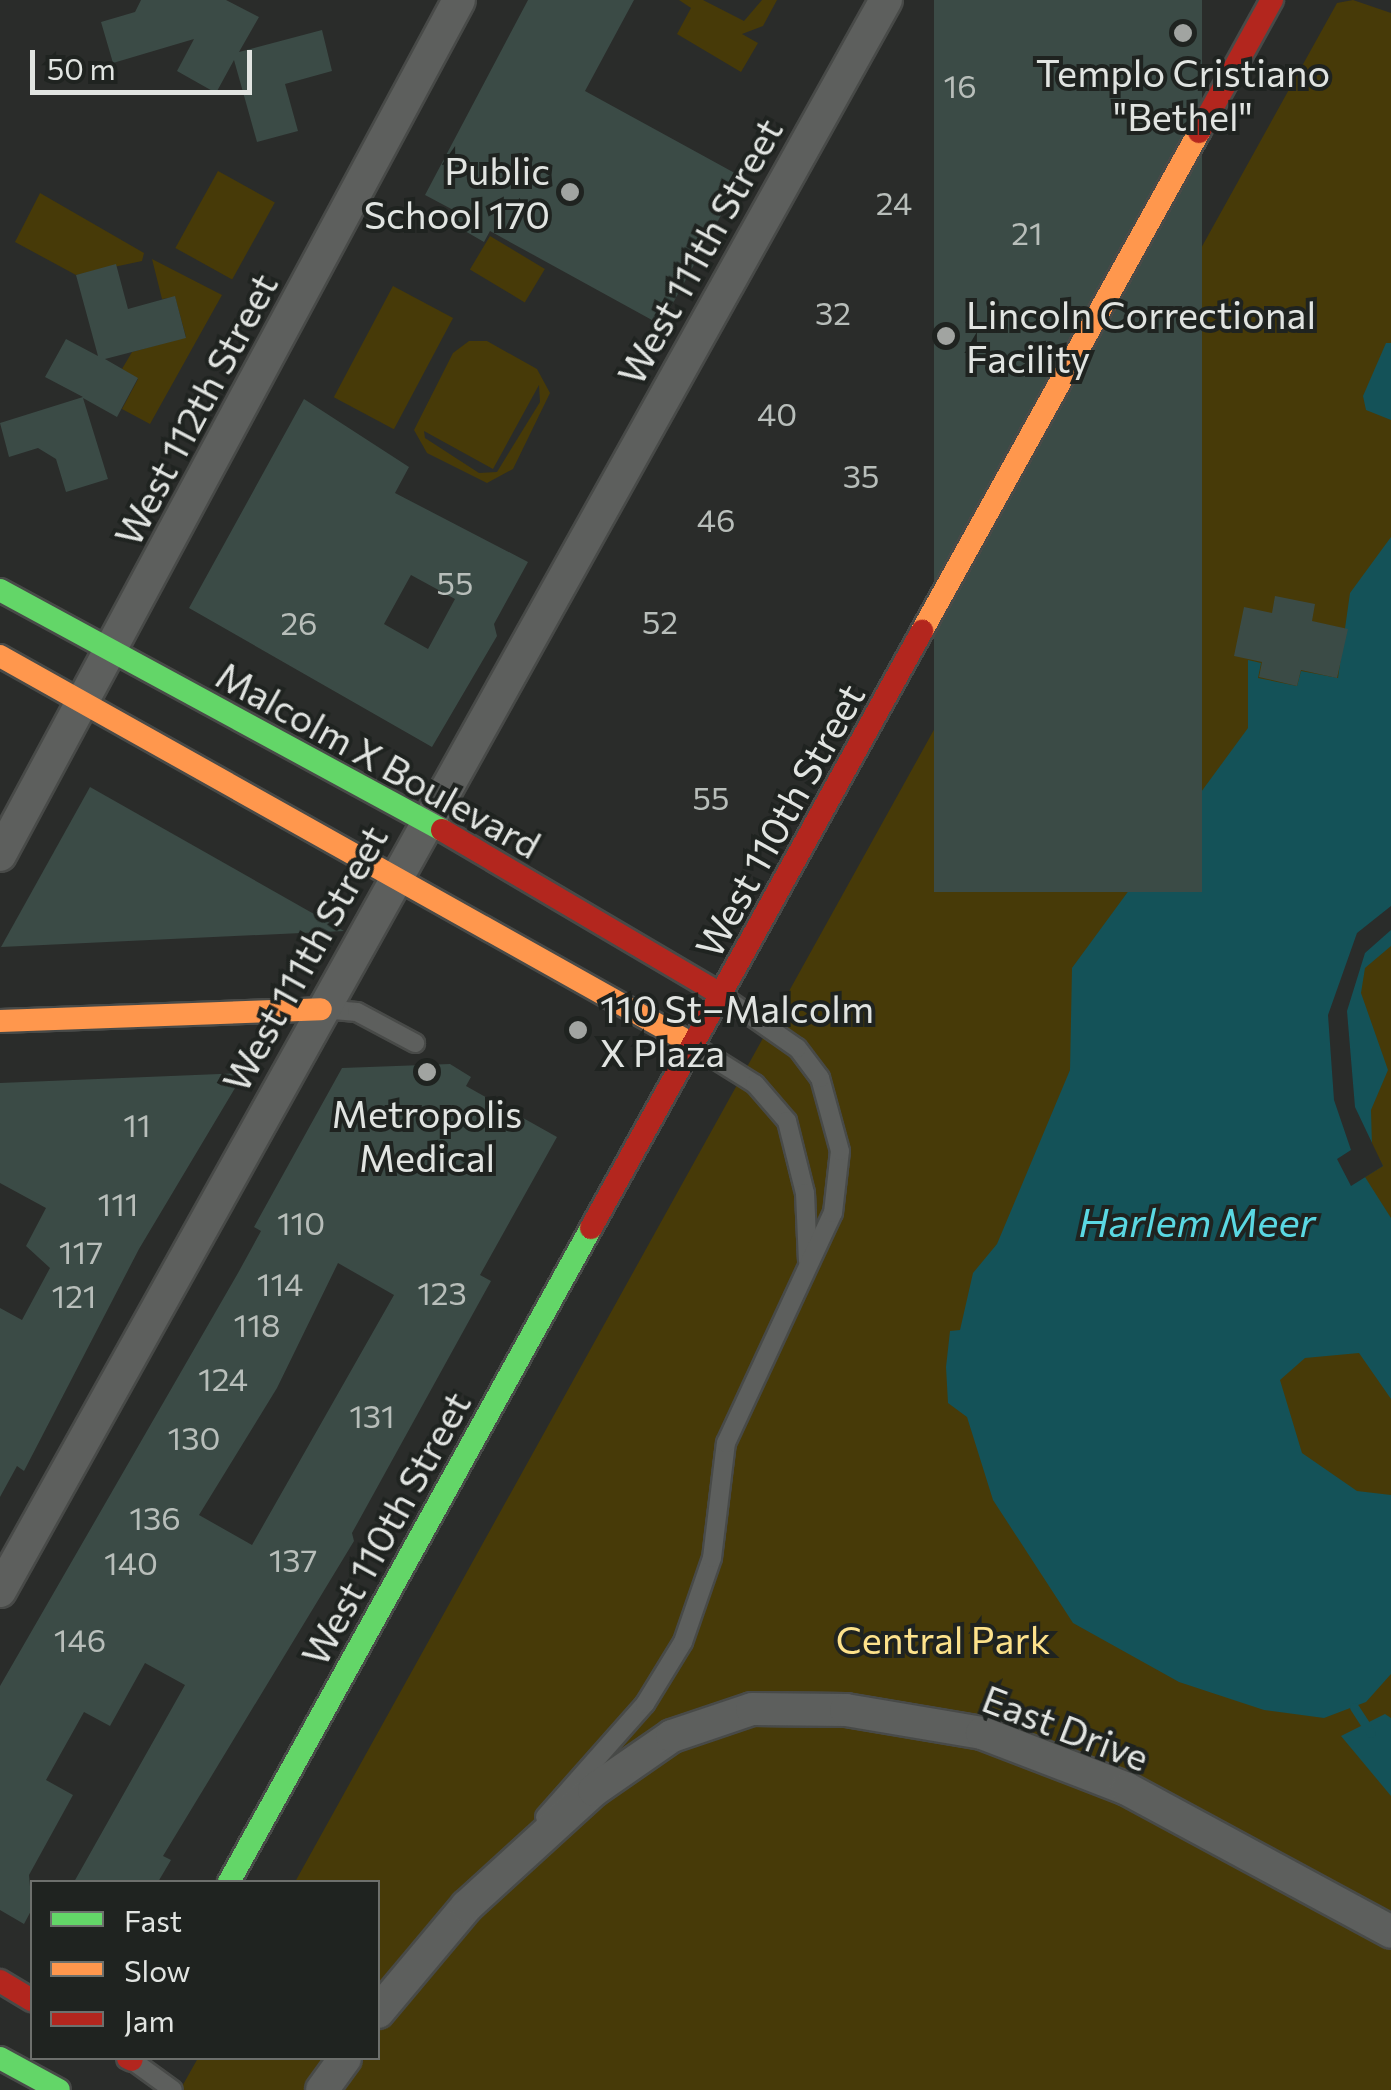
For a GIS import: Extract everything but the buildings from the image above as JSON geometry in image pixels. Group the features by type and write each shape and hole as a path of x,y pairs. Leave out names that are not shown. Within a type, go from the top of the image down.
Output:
{"main road":[{"name":"West 110th Street","path":"230,1880 1272,0"},
{"name":"Malcolm X Boulevard","path":"0,590 426,820 722,995"},
{"path":"0,656 694,1045"},
{"path":"0,1021 321,1010"},
{"path":"0,1982 30,1999"},
{"path":"0,2058 59,2090"},
{"path":"115,2090 130,2060"}],"street":[{"name":"West 112th Street","path":"0,855 459,0"},
{"name":"West 111th Street","path":"0,1591 394,877 886,0"},
{"name":"East Drive","path":"380,2010 518,1860 623,1768 694,1726 752,1709 846,1710 982,1734 1081,1770 1231,1840 1391,1932"}],"lane":[{"path":"518,1860 672,1664 718,1529 720,1474 737,1416 808,1264 838,1183 830,1102 798,1048 722,995"},
{"path":"321,1010 357,1012 415,1043"},
{"path":"694,1045 755,1084 787,1121 805,1194 808,1264"},
{"path":"134,2060 173,2090"}],"green space":[{"path":"679,0 703,0 744,21 762,0 777,0 763,26 742,34 758,43 741,72 677,34 691,8"},
{"name":"Central Park","path":"1353,0 1391,13 1391,2090 180,2090 197,2060 380,2060 380,1880 296,1880 1337,3"},
{"path":"218,171 275,203 232,279 175,248"},
{"path":"40,193 144,253 142,261 76,275 15,242"},
{"path":"490,236 545,269 525,302 470,269"},
{"path":"152,259 222,295 150,424 122,409 138,379 122,369 132,352 186,337 175,297 162,299"},
{"path":"393,286 453,318 394,429 334,397"},
{"path":"469,341 487,341 537,369 550,393 513,469 487,483 427,453 414,430 453,353","holes":["539,385 540,402 497,472 479,473 425,438 424,431 493,469"]}],"water":[{"path":"1386,343 1391,343 1391,420 1366,410 1363,396"},
{"name":"Harlem Meer","path":"1391,537 1391,946 1365,968 1361,993 1388,1070 1371,1110 1372,1146 1383,1166 1365,1177 1391,1218 1391,1399 1359,1353 1305,1358 1280,1380 1302,1453 1357,1491 1391,1495 1391,1674 1366,1702 1324,1718 1264,1710 1179,1682 1073,1623 993,1500 967,1417 948,1403 946,1367 950,1331 960,1330 973,1273 997,1244 1070,1070 1072,968 1248,728 1248,660 1261,663 1258,678 1297,686 1301,671 1338,678 1350,593"},
{"path":"1115,613 1137,623 1147,645 1137,667 1115,677 1093,667 1083,645 1093,623"},
{"path":"1385,1714 1391,1718 1391,1796 1341,1736"}],"pier":[{"path":"1391,906 1391,930 1365,953 1347,1011 1355,1107 1383,1166 1351,1186 1337,1159 1351,1150 1334,1100 1328,1015 1357,933"}],"waterway":[{"path":"1354,1707 1371,1733"}],"traffic: fast":[{"path":"0,590 442,830"},
{"path":"230,1880 591,1228"},
{"path":"0,2058 59,2090"}],"traffic: slow":[{"path":"922,631 1199,132"},
{"path":"0,656 694,1045"},
{"path":"0,1021 321,1009"}],"traffic: jam":[{"path":"1199,132 1272,0"},
{"path":"591,1228 922,631"},
{"path":"442,830 722,995"},
{"path":"0,1981 30,1999"}],"place":[{"name":"Templo Cristiano \"Bethel\"","path":"1183,33"},
{"name":"Public School 170","path":"570,192"},
{"name":"Lincoln Correctional Facility","path":"946,336"},
{"name":"110 St–Malcolm X Plaza","path":"578,1030"},
{"name":"Metropolis Medical","path":"427,1072"}]}
